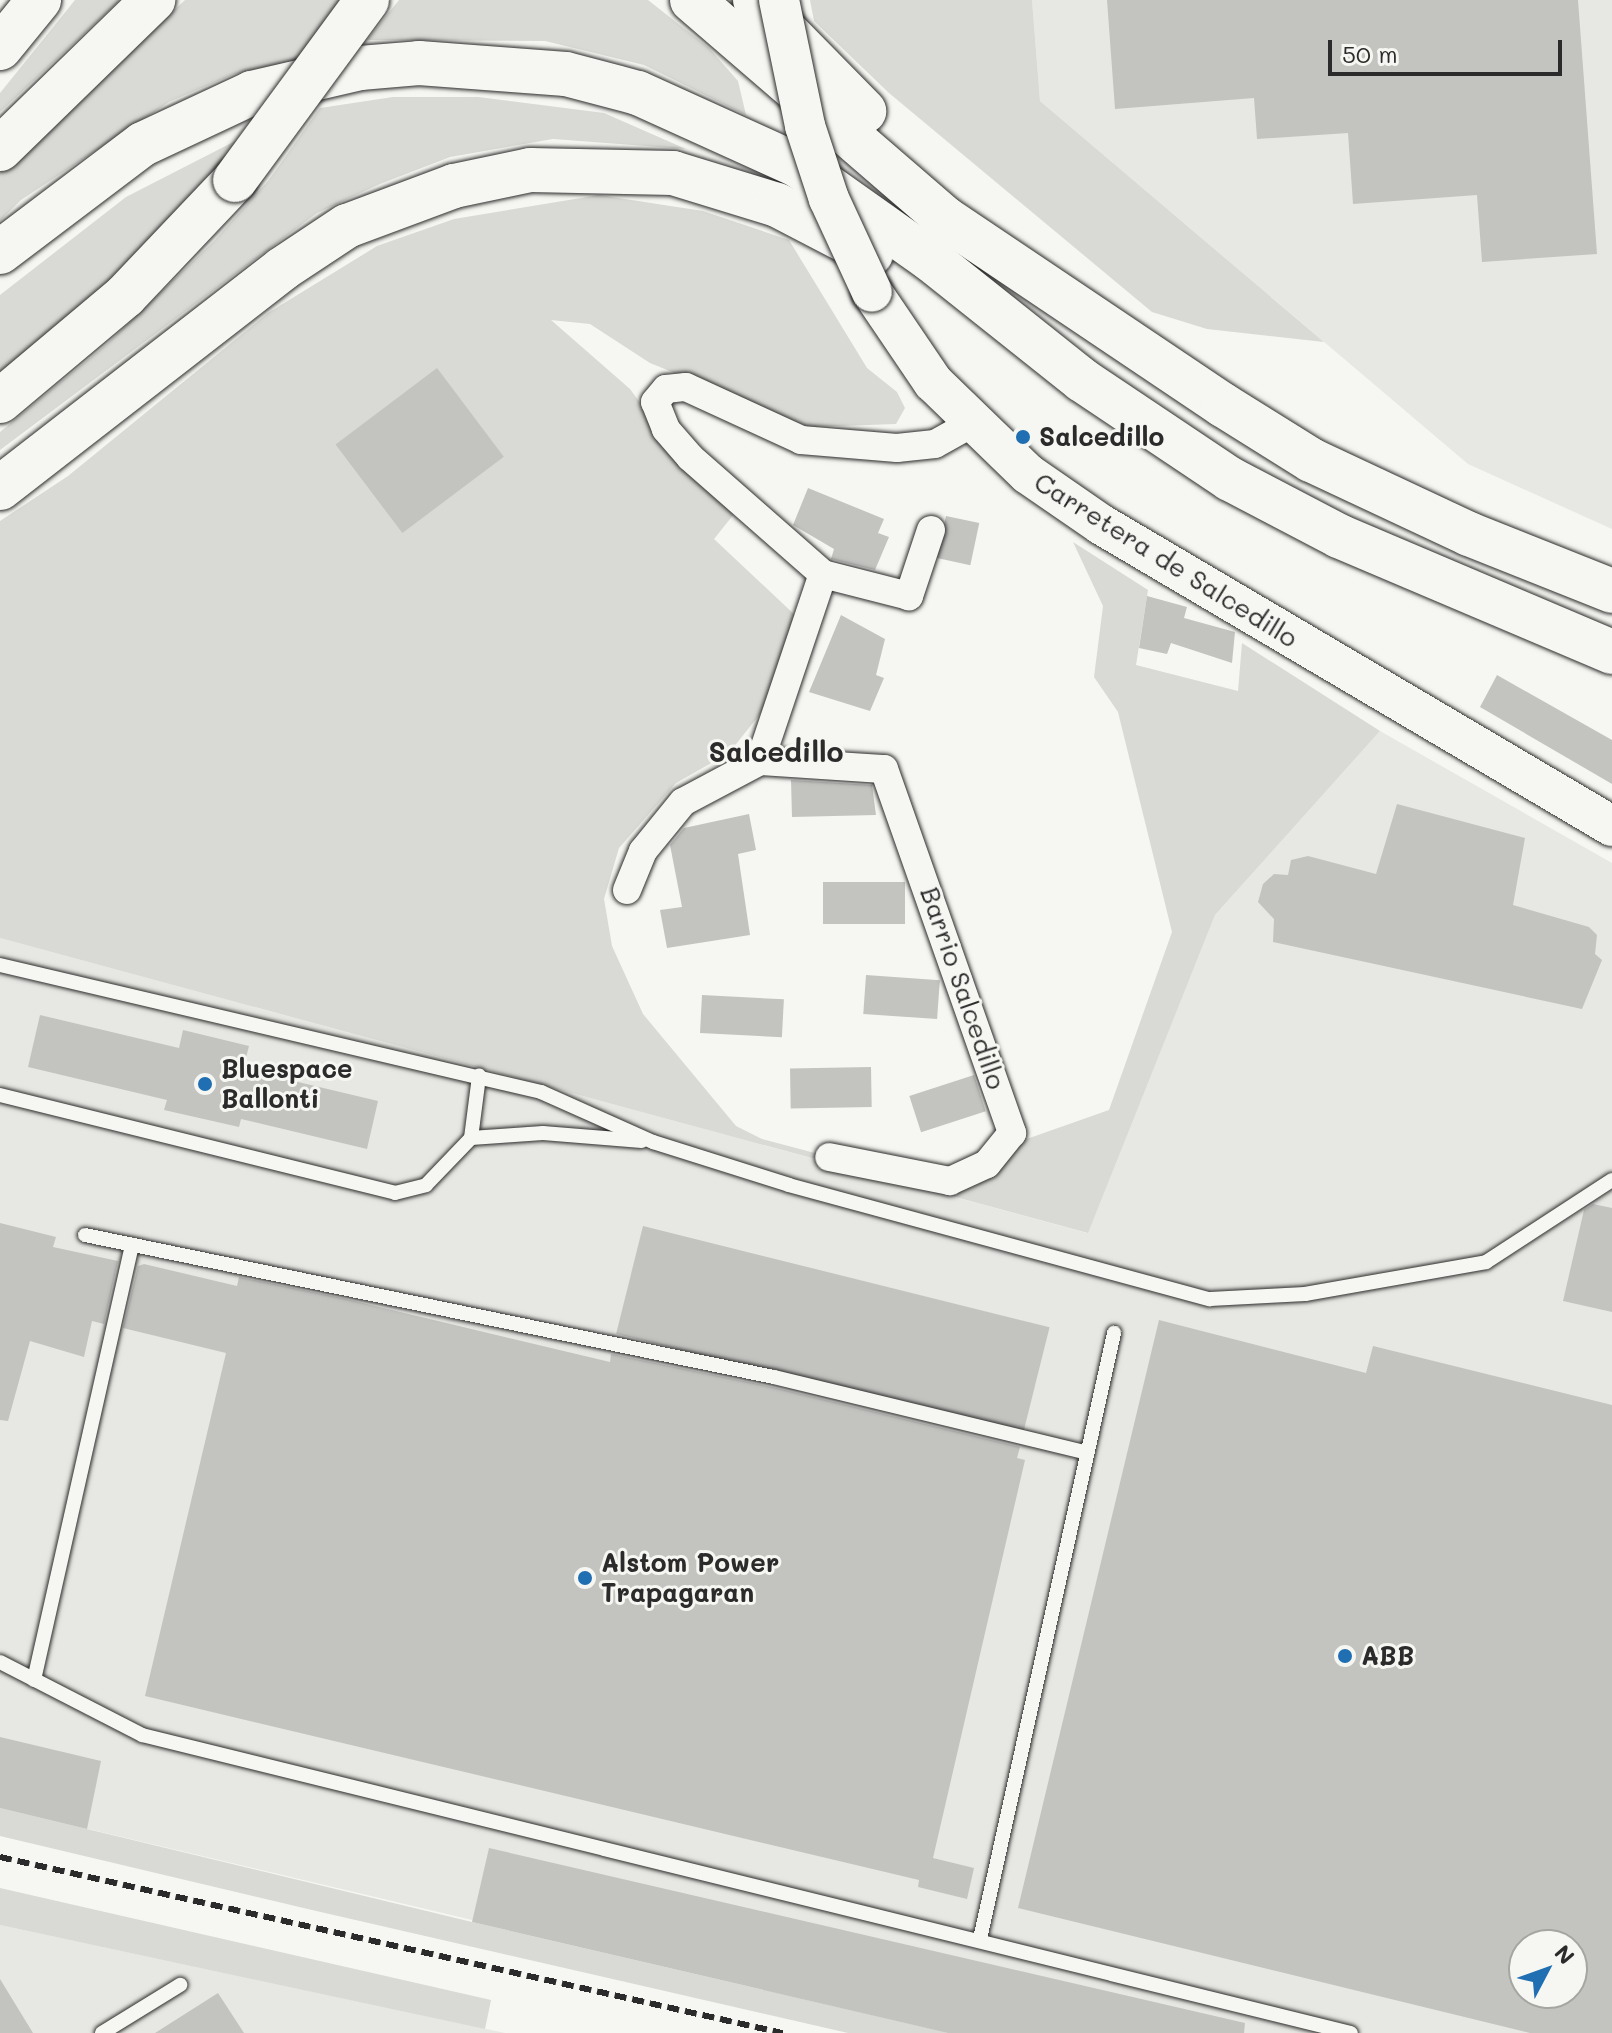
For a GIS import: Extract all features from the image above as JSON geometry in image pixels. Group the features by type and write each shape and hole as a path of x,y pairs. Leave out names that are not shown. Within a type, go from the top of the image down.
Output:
{"highway":[{"path":"0,48 39,0"},
{"path":"0,149 153,0"},
{"path":"0,401 125,296 235,180 367,0"},
{"path":"692,0 946,219 1311,460 1469,534 1612,591"},
{"path":"755,0 837,87 1155,359"},
{"path":"0,252 143,144 252,93 360,68 419,63 566,74 680,109 797,165 930,259 1082,380 1230,479 1339,536 1612,652"},
{"path":"0,488 282,269 347,226 454,186 530,170 673,173 777,205 901,269 1001,337 1082,380"}],"street":[{"name":"Carretera de Salcedillo","path":"779,0 805,126 834,212 872,292 933,382 971,424 1102,525 1612,826"},
{"path":"931,530 909,596 823,574 690,457 660,419 659,394 675,387 702,391 801,440 897,448 935,444 971,424"},
{"path":"627,890 643,851 683,802 760,761 823,574"},
{"name":"Barrio Salcedillo","path":"760,761 884,769 1012,1133 987,1164 950,1181 829,1157"}],"lane":[{"path":"0,965 541,1092 653,1142 789,1185 1210,1299 1305,1294 1486,1262 1612,1180"},
{"path":"0,1095 395,1193 426,1185 471,1138 479,1076"},
{"path":"471,1138 543,1133 653,1142"},
{"path":"85,1235 774,1377 1087,1453"},
{"path":"34,1680 132,1245"},
{"path":"980,1939 1114,1333"},
{"path":"0,1662 142,1735 980,1939 1351,2033"},
{"path":"102,2033 180,1985"}],"shaded area":[{"path":"75,0 120,0 0,112 0,93"},
{"path":"185,0 346,0 306,58 234,74 169,102 21,200 0,221 0,173"},
{"path":"399,0 648,0 709,48 738,81 746,115 644,65 545,41 367,40"},
{"path":"810,0 1032,0 1040,101 1324,342 1207,329 1152,312 889,93 814,21"},
{"path":"1032,0 1612,0 1612,529 1468,464 1040,101"},
{"path":"393,97 478,97 604,113 686,149 553,139 450,157 380,184 317,213 0,450 0,432 107,344 213,242 268,181 320,108"},
{"path":"245,136 136,258 0,381 0,295 126,197"},
{"path":"599,195 703,211 789,240 867,368 897,392 905,408 896,424 809,427 650,363 590,324 551,320 630,389 666,438 738,509 714,539 797,617 764,709 729,753 676,783 619,848 604,899 612,946 643,1014 736,1126 762,1139 954,1190 1021,1141 1109,1110 1172,932 1118,712 1094,677 1103,606 1073,542 1148,590 1136,665 1238,691 1242,643 1380,731 1215,915 1088,1233 0,938 0,521 68,476 268,313 377,246 454,219"},
{"path":"1380,731 1612,863 1612,2033 949,2033 0,1808 0,938 1087,1233 1215,915"},
{"path":"0,1808 949,2033 848,2033 312,1910 0,1836"},
{"path":"0,1888 491,2000 485,2029 0,1925"},
{"path":"0,1925 505,2033 0,2033"}],"building":[{"path":"1107,0 1578,0 1597,254 1482,262 1477,195 1353,204 1348,133 1257,139 1254,98 1115,109"},
{"path":"437,368 504,457 402,533 336,444"},
{"path":"808,488 884,519 878,533 889,537 875,570 831,559 834,549 793,525"},
{"path":"946,516 979,523 970,565 937,558"},
{"path":"1147,596 1187,607 1184,618 1235,632 1232,663 1171,643 1167,654 1139,648"},
{"path":"841,615 885,639 876,675 884,678 870,711 809,692"},
{"path":"1497,675 1612,740 1612,784 1480,707"},
{"path":"791,780 872,785 876,815 792,817"},
{"path":"1397,804 1525,838 1513,905 1589,927 1597,935 1595,954 1602,960 1582,1009 1273,942 1274,919 1258,902 1263,884 1274,874 1288,875 1291,860 1308,856 1376,874"},
{"path":"749,814 756,850 738,854 750,935 667,948 660,910 682,907 670,845 684,828"},
{"path":"823,882 905,882 905,924 823,924"},
{"path":"866,975 940,980 937,1019 863,1014"},
{"path":"702,995 784,999 782,1037 700,1033"},
{"name":"Bluespace Ballonti","path":"40,1015 179,1048 183,1030 249,1046 243,1069 378,1101 367,1149 241,1119 239,1127 164,1110 167,1100 28,1067"},
{"path":"871,1067 872,1107 791,1108 790,1068"},
{"path":"974,1075 986,1111 921,1132 909,1096"},
{"path":"1593,1204 1612,1208 1612,1312 1563,1301 1584,1210"},
{"path":"0,1223 56,1237 53,1247 118,1261 104,1324 92,1321 84,1357 30,1341 8,1421 0,1420"},
{"path":"643,1226 1050,1327 1023,1435 616,1334"},
{"name":"Alstom Power Trapagaran","path":"144,1264 237,1286 239,1277 346,1299 610,1362 611,1354 772,1387 1020,1447 1017,1458 1025,1460 933,1858 974,1868 967,1899 918,1887 919,1880 145,1696 226,1353 123,1328 138,1266"},
{"name":"ABB","path":"1159,1320 1366,1373 1373,1346 1612,1405 1612,2033 1530,2033 1018,1908"},
{"path":"0,1737 101,1761 87,1829 0,1808"},
{"path":"489,1848 1245,2023 1244,2033 948,2033 472,1922"},
{"path":"0,1979 33,2033 0,2033"},
{"path":"218,1993 244,2033 155,2033"}],"railway":[{"path":"0,1857 782,2033"}],"place":[{"name":"Salcedillo","path":"1023,437"},
{"name":"Bluespace Ballonti","path":"205,1084"},
{"name":"Alstom Power Trapagaran","path":"585,1578"},
{"name":"ABB","path":"1345,1656"}],"district":[{"name":"Salcedillo","path":"776,751"}]}
